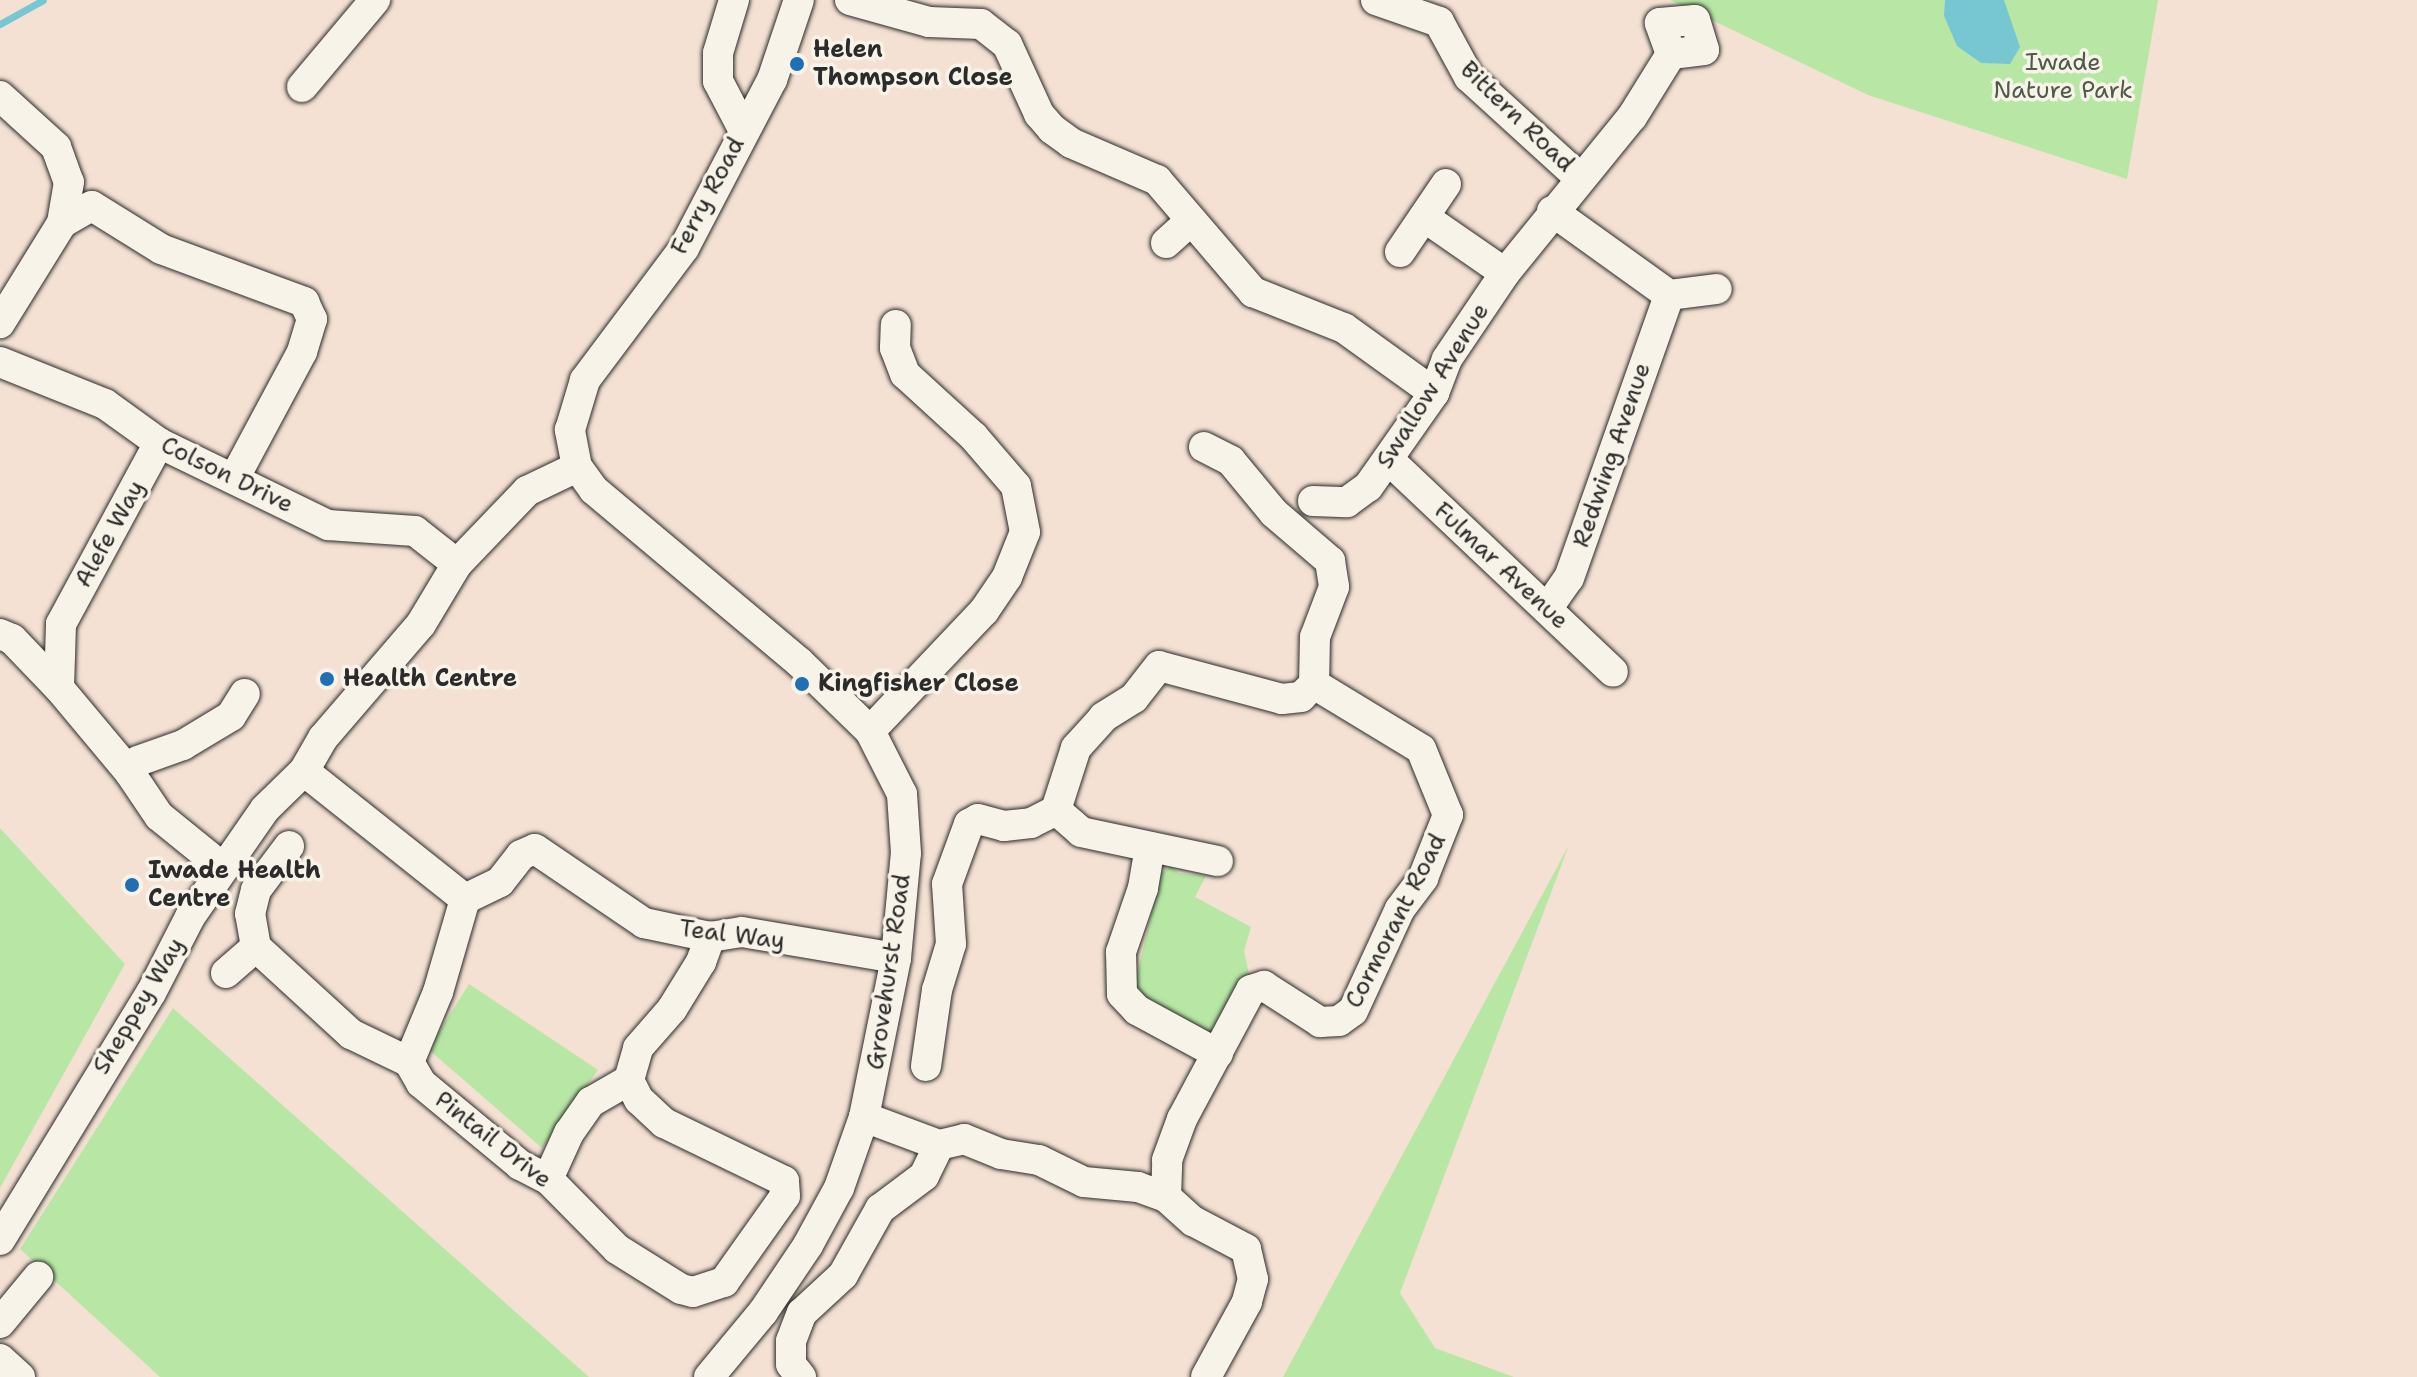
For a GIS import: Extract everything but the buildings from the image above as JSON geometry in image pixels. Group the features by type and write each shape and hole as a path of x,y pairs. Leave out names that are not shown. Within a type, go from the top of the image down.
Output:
{"street":[{"path":"302,87 375,0"},
{"path":"734,0 718,53 718,81 743,129"},
{"name":"Ferry Road","path":"577,467 569,445 580,390 684,248 743,129 772,80 799,0"},
{"path":"850,0 929,22 981,24 1007,44 1039,114 1052,129 1071,143 1157,180 1189,222 1253,292 1344,328 1434,393"},
{"name":"Bittern Road","path":"1376,0 1428,17 1446,32 1469,77 1580,178"},
{"name":"Swallow Avenue","path":"1313,501 1347,502 1368,487 1434,393 1447,359 1505,273 1552,211 1632,117 1671,54"},
{"path":"0,96 56,147 69,182 62,223 0,323"},
{"path":"1400,252 1446,184"},
{"path":"62,223 92,206 161,249 304,302 312,319 302,352 234,479"},
{"path":"1552,211 1669,295 1717,289"},
{"path":"1424,217 1505,273"},
{"path":"1166,243 1189,222"},
{"name":"Redwing Avenue","path":"1547,609 1569,578 1669,295"},
{"path":"870,731 984,611 1007,577 1025,532 1016,486 974,437 905,374 889,341"},
{"name":"Colson Drive","path":"0,362 105,404 159,443 328,525 415,531 457,564"},
{"name":"Alefe Way","path":"59,688 61,624 159,443"},
{"path":"926,1066 937,990 951,944 947,884 969,824 978,819 1004,826 1031,823 1056,810 1076,748 1104,717 1134,698 1159,666 1282,699 1301,697 1314,684 1315,637 1334,587 1330,561 1274,513 1231,461 1204,447"},
{"name":"Fulmar Avenue","path":"1389,460 1613,672"},
{"name":"Sheppey Way","path":"0,1240 222,867 265,809 304,771 323,738 421,624 457,564 527,491 577,467"},
{"name":"Grovehurst Road","path":"577,467 594,490 799,662 870,731 893,769 906,823 896,958 864,1117 839,1188 808,1245 709,1377"},
{"path":"6,636 61,624"},
{"path":"6,636 59,688 130,773 159,816 222,867"},
{"name":"Cormorant Road","path":"1166,1197 1167,1160 1182,1119 1251,990 1264,986 1320,1022 1339,1021 1353,1011 1400,909 1433,858 1448,815 1421,749 1314,684"},
{"path":"130,773 138,761 183,745 231,716 245,694"},
{"path":"304,771 465,899 438,992 409,1062"},
{"path":"1056,810 1081,832 1218,861"},
{"path":"226,973 256,947 250,914 256,890 289,846"},
{"path":"1150,847 1143,888 1121,952 1122,994 1137,1010 1218,1054"},
{"name":"Teal Way","path":"465,899 500,882 521,855 535,849 644,923 710,937 742,932 896,958"},
{"path":"548,1179 569,1133 591,1102 629,1080 638,1048 672,1009 701,962 710,937"},
{"name":"Pintail Drive","path":"256,947 351,1034 409,1062 421,1083 476,1130 548,1179 617,1249 662,1280 693,1292 724,1282 785,1196 784,1181 664,1123 639,1100 629,1080"},
{"path":"864,1117 939,1145 964,1139 1001,1154 1039,1160 1084,1182 1138,1187 1166,1197 1193,1221 1246,1249 1253,1279 1247,1302 1206,1377"},
{"path":"801,1377 791,1364 791,1341 802,1313 843,1275 880,1209 924,1176 939,1145"},
{"path":"0,1323 38,1277"},
{"path":"0,1359 20,1377"}],"green space":[{"name":"Iwade Nature Park","path":"1670,0 2158,0 2127,179 1868,95"},
{"path":"0,828 125,964 0,1188"},
{"path":"1569,845 1400,1293 1435,1348 1514,1377 1283,1377"},
{"path":"1170,866 1179,873 1206,876 1195,897 1251,927 1244,951 1251,983 1222,1028 1208,1032 1149,1002 1134,987 1161,873"},
{"path":"469,984 598,1070 542,1148 428,1049"},
{"path":"173,1008 589,1377 160,1377 20,1249"}],"water":[{"path":"1945,0 2004,0 2020,47 2010,64 1981,63 1957,46 1944,16"}],"waterway":[{"path":"0,24 43,0"}],"place":[{"name":"Helen Thompson Close","path":"797,64"},
{"name":"Health Centre","path":"327,679"},
{"name":"Kingfisher Close","path":"802,684"},
{"name":"Iwade Health Centre","path":"132,885"}]}
